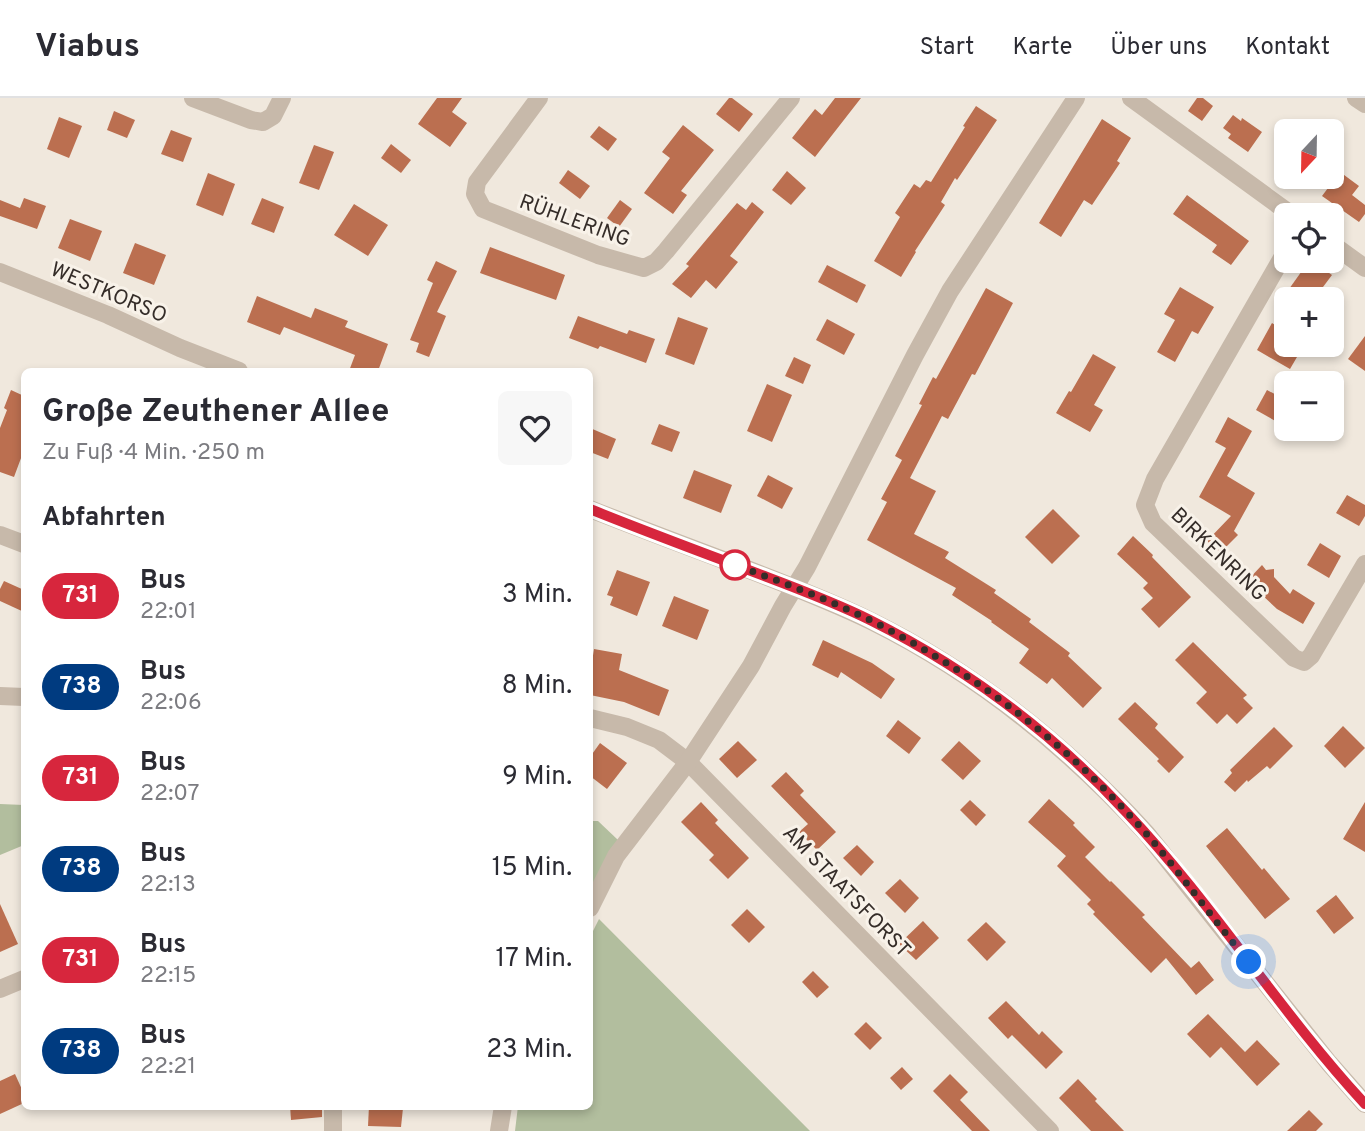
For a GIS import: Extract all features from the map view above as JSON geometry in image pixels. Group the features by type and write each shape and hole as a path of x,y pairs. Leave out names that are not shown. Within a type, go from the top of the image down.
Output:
{"street":[{"path":"193,98 263,122 273,116 282,98"},
{"name":"RÜHLERING","path":"539,98 477,182 475,194 483,209 589,251 644,268 656,262 791,98"},
{"path":"593,902 616,856 688,762 751,666 807,567 950,291 1076,98"},
{"path":"1131,98 1275,203"},
{"path":"1356,98 1365,104"},
{"path":"1344,253 1365,268"},
{"name":"WESTKORSO","path":"0,272 231,368"},
{"name":"BIRKENRING","path":"1274,272 1155,479 1145,505 1153,523 1294,658 1304,662 1311,656 1365,564"},
{"path":"593,510 795,587 869,620 940,659 1002,701 1074,761 1147,834 1329,1063 1365,1104"},
{"path":"0,535 21,543"},
{"path":"0,696 21,696"},
{"name":"AM STAATSFORST","path":"593,719 627,727 659,740 688,762 1050,1131"},
{"path":"0,989 21,980"},
{"path":"333,1110 333,1131"},
{"path":"499,1131 502,1110"}],"green space":[{"path":"0,804 21,805 21,846 0,855"},
{"path":"593,821 598,821 618,840 593,886"},
{"path":"599,919 810,1131 515,1131 518,1110 593,1110 593,931"}],"building":[{"path":"437,98 462,98 452,112 467,123 450,147 418,124"},
{"path":"729,98 753,114 739,132 716,114"},
{"path":"835,98 861,98 815,157 792,138 815,109 822,115"},
{"path":"1197,98 1203,98 1213,106 1202,121 1188,111"},
{"path":"976,106 997,120 957,180 955,178 941,202 945,205 901,277 874,261 900,217 895,213 914,184 920,188 926,180 931,182"},
{"path":"114,111 135,120 127,138 107,130"},
{"path":"1233,115 1262,132 1248,152 1228,138 1231,134 1223,128"},
{"path":"59,117 82,126 69,158 47,149"},
{"path":"1102,119 1131,138 1117,161 1120,163 1092,205 1084,200 1061,237 1039,223"},
{"path":"683,125 714,150 681,191 687,195 673,214 644,193 670,158 662,152"},
{"path":"599,126 617,139 608,151 590,137"},
{"path":"171,130 192,138 183,162 161,154"},
{"path":"391,144 411,160 401,173 381,158"},
{"path":"314,145 334,152 319,190 299,183"},
{"path":"568,170 590,186 580,199 559,183"},
{"path":"787,171 806,188 791,205 772,190"},
{"path":"208,173 235,184 223,216 196,205"},
{"path":"1344,175 1359,186 1352,195 1365,205 1365,214 1359,222 1344,211 1344,203 1332,203 1322,196 1327,189 1344,189"},
{"path":"1187,195 1249,241 1231,265 1212,252 1217,245 1173,214"},
{"path":"24,198 46,206 37,229 0,216 0,200 20,208"},
{"path":"262,198 284,207 274,233 251,224"},
{"path":"620,200 632,209 619,227 607,218"},
{"path":"752,202 764,212 730,256 738,262 716,289 706,280 691,298 672,284 737,203 746,210"},
{"path":"354,204 388,225 368,256 334,235"},
{"path":"70,219 102,231 90,261 58,248"},
{"path":"135,243 166,255 154,285 123,273"},
{"path":"490,247 565,275 556,300 480,273"},
{"path":"436,261 457,271 437,312 446,316 429,357 416,352 419,343 410,340 433,283 427,280"},
{"path":"827,265 866,285 857,303 818,282"},
{"path":"1300,273 1332,275 1323,287 1290,287"},
{"path":"1180,287 1214,307 1198,334 1192,331 1175,362 1157,352 1175,320 1164,314"},
{"path":"986,288 1013,303 948,419 942,416 910,478 936,491 914,534 949,552 945,558 996,590 994,593 1031,619 1029,622 1070,653 1068,656 1102,688 1083,708 1052,678 1047,684 1019,663 1029,649 952,595 956,588 867,540 887,502 881,499 902,460 895,456 922,405 919,404 933,377 936,379"},
{"path":"257,296 311,318 315,308 348,321 345,327 388,344 379,368 350,368 355,355 284,327 280,335 247,322"},
{"path":"578,316 627,334 629,330 655,339 646,363 569,338"},
{"path":"678,317 708,328 694,365 665,354"},
{"path":"827,319 855,334 844,355 816,340"},
{"path":"1272,323 1274,357 1297,357 1290,369 1257,350"},
{"path":"1365,336 1365,371 1348,359"},
{"path":"1093,354 1116,367 1094,405 1103,410 1090,432 1056,413"},
{"path":"794,357 811,365 803,384 785,376"},
{"path":"767,384 792,395 772,442 747,431"},
{"path":"11,390 21,395 21,458 14,477 0,472 0,428 7,410 4,408"},
{"path":"1267,390 1274,394 1274,420 1256,410"},
{"path":"1228,417 1252,431 1227,476 1255,493 1234,531 1238,535 1220,553 1207,541 1231,516 1199,497 1226,448 1215,442"},
{"path":"659,424 680,432 672,452 651,444"},
{"path":"593,429 616,439 608,459 593,453"},
{"path":"694,470 732,485 721,513 683,498"},
{"path":"768,475 793,488 782,509 757,496"},
{"path":"1347,495 1365,505 1365,516 1359,526 1336,513"},
{"path":"1053,509 1080,536 1052,564 1025,537"},
{"path":"1133,536 1191,597 1159,628 1141,609 1153,598 1143,588 1148,583 1117,554"},
{"path":"1320,543 1341,556 1329,578 1307,565"},
{"path":"1262,565 1266,570 1274,569 1274,577 1290,594 1293,589 1315,603 1303,624 1277,609 1247,581"},
{"path":"617,570 650,582 637,616 610,605 613,597 607,595"},
{"path":"4,581 21,589 21,611 0,601 0,589"},
{"path":"674,596 709,610 697,640 662,626"},
{"path":"823,640 872,663 895,679 881,699 841,672 838,678 812,665"},
{"path":"1193,642 1247,695 1243,698 1253,708 1237,724 1227,714 1217,724 1196,703 1207,692 1175,660"},
{"path":"594,649 622,654 619,670 669,690 659,716 624,702 593,696"},
{"path":"1135,702 1158,724 1155,728 1184,757 1169,773 1157,761 1159,759 1118,719"},
{"path":"898,720 921,738 909,754 886,736"},
{"path":"1343,726 1365,748 1345,768 1324,746"},
{"path":"1274,727 1293,746 1270,769 1267,766 1235,792 1224,782 1232,773 1230,770"},
{"path":"738,741 757,760 737,778 719,759"},
{"path":"959,741 981,761 963,780 941,760"},
{"path":"600,743 627,763 607,789 593,778 593,753"},
{"path":"786,772 804,791 800,795 836,832 817,850 799,832 808,824 771,786"},
{"path":"1049,799 1075,823 1073,825 1095,847 1085,857 1145,915 1142,917 1191,968 1199,961 1214,980 1196,995 1166,958 1151,973 1093,914 1095,912 1087,904 1091,900 1057,866 1066,856 1028,822"},
{"path":"970,800 986,815 976,826 960,810"},
{"path":"701,802 718,820 715,823 749,858 728,879 709,860 714,855 681,822"},
{"path":"1365,802 1365,852 1343,839"},
{"path":"1227,828 1290,899 1265,919 1206,846"},
{"path":"857,845 874,862 861,876 843,858"},
{"path":"900,879 919,898 905,913 885,893"},
{"path":"1336,895 1354,918 1334,934 1316,911"},
{"path":"0,904 18,944 0,952"},
{"path":"747,909 765,927 749,943 731,925"},
{"path":"923,921 939,938 916,960 899,944"},
{"path":"986,922 1006,942 987,961 967,940"},
{"path":"813,971 829,987 817,998 802,982"},
{"path":"1006,1001 1039,1035 1042,1031 1063,1052 1046,1069 1012,1035 1008,1039 988,1018"},
{"path":"1208,1014 1245,1052 1257,1040 1280,1064 1257,1086 1221,1047 1210,1058 1187,1034"},
{"path":"866,1022 882,1038 870,1050 854,1034"},
{"path":"902,1067 913,1079 901,1090 890,1078"},
{"path":"15,1074 21,1087 21,1104 0,1114 0,1081"},
{"path":"950,1074 968,1092 960,1100 990,1131 972,1131 933,1091"},
{"path":"1078,1079 1124,1131 1091,1131 1059,1098"},
{"path":"290,1110 322,1110 322,1117 291,1120"},
{"path":"369,1110 403,1110 401,1127 368,1126"},
{"path":"1309,1110 1323,1124 1316,1131 1287,1131"}],"bus line":[{"name":"731","path":"593,510 795,587 869,620 940,659 1002,701 1074,761 1147,834 1329,1063 1365,1104"}],"route":[{"path":"735,565 732,564 795,587 869,620 940,659 1002,701 1059,747 1125,810 1249,962"}]}
